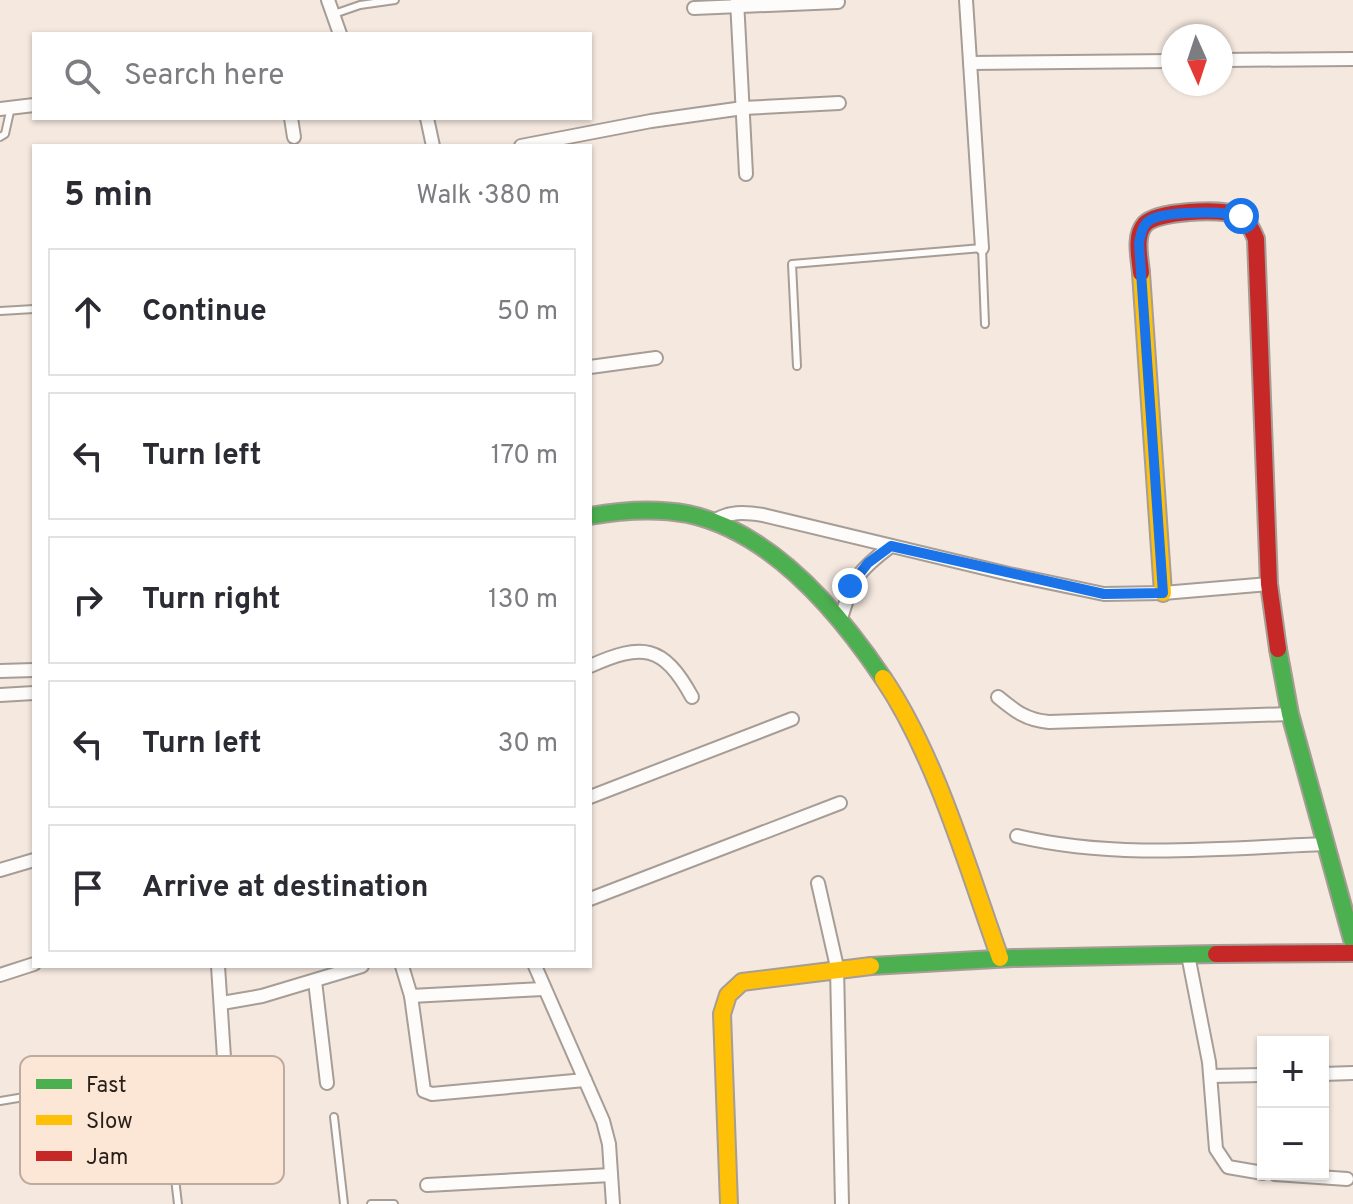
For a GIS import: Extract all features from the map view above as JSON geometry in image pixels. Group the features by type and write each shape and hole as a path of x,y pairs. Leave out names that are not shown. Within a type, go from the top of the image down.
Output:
{"street":[{"path":"328,0 339,32"},
{"path":"966,0 982,248"},
{"path":"694,8 737,3 838,2"},
{"path":"737,3 746,174"},
{"path":"1233,60 1353,59"},
{"path":"970,63 1161,61"},
{"path":"537,144 651,121 743,108 839,103"},
{"path":"6,108 32,105"},
{"path":"291,120 294,137"},
{"path":"427,120 433,144"},
{"path":"1163,593 1139,243 1141,230 1148,221 1162,216 1227,212 1241,216 1256,239 1269,584 1290,714 1353,943"},
{"path":"592,367 656,358"},
{"path":"592,516 613,511 651,510 691,515 712,522 748,539 798,577 840,622 875,664 904,712 1000,958"},
{"path":"712,522 723,515 742,512 763,515 1104,594 1163,593 1269,584"},
{"path":"840,622 850,586 858,574 891,546"},
{"path":"592,665 634,650 647,650 673,669 692,697"},
{"path":"0,671 32,670"},
{"path":"0,695 32,693"},
{"path":"998,697 1020,715 1034,721 1049,722 1290,714"},
{"path":"592,796 792,719"},
{"path":"592,898 840,803"},
{"path":"1017,836 1059,846 1115,850 1325,844"},
{"path":"0,870 32,861"},
{"path":"818,883 837,967 842,1204"},
{"path":"729,1204 722,1014 725,998 733,987 742,982 837,967 1000,958 1353,953"},
{"path":"1188,955 1211,1076 1216,1149 1228,1167 1257,1173"},
{"path":"0,975 32,965"},
{"path":"218,968 224,1056"},
{"path":"222,1003 262,996 356,968"},
{"path":"403,968 411,996 424,1091 432,1094 585,1080"},
{"path":"536,968 603,1121 609,1144 613,1204"},
{"path":"315,981 327,1083"},
{"path":"411,996 543,989"},
{"path":"1329,1074 1353,1073"},
{"path":"1211,1076 1257,1075"},
{"path":"427,1185 611,1175"},
{"path":"1329,1178 1347,1179"}],"lane":[{"path":"334,14 360,5 395,0"},
{"path":"0,137 9,127 6,108"},
{"path":"797,366 792,264 982,248 985,324"},
{"path":"0,311 32,309"},
{"path":"0,1101 20,1098"},
{"path":"334,1117 344,1204"},
{"path":"176,1184 178,1204"},
{"path":"371,1204 394,1204"}],"traffic: fast":[{"path":"592,516 639,510 676,512 718,523 747,538 774,556 823,601 883,678"},
{"path":"1278,649 1290,714 1353,943"},
{"path":"871,966 1013,958 1216,954"}],"traffic: slow":[{"path":"1141,273 1163,593"},
{"path":"883,678 902,709 935,777 1000,958"},
{"path":"729,1204 722,1014 728,995 742,982 871,966"}],"traffic: jam":[{"path":"1141,273 1138,248 1142,229 1145,224 1162,216 1190,212 1229,213 1244,219 1256,239 1269,584 1278,649"},
{"path":"1216,954 1353,953"}],"route":[{"path":"850,586 868,563 891,546 1104,594 1163,593 1139,243 1141,230 1148,221 1162,216 1227,212 1241,216"}]}
